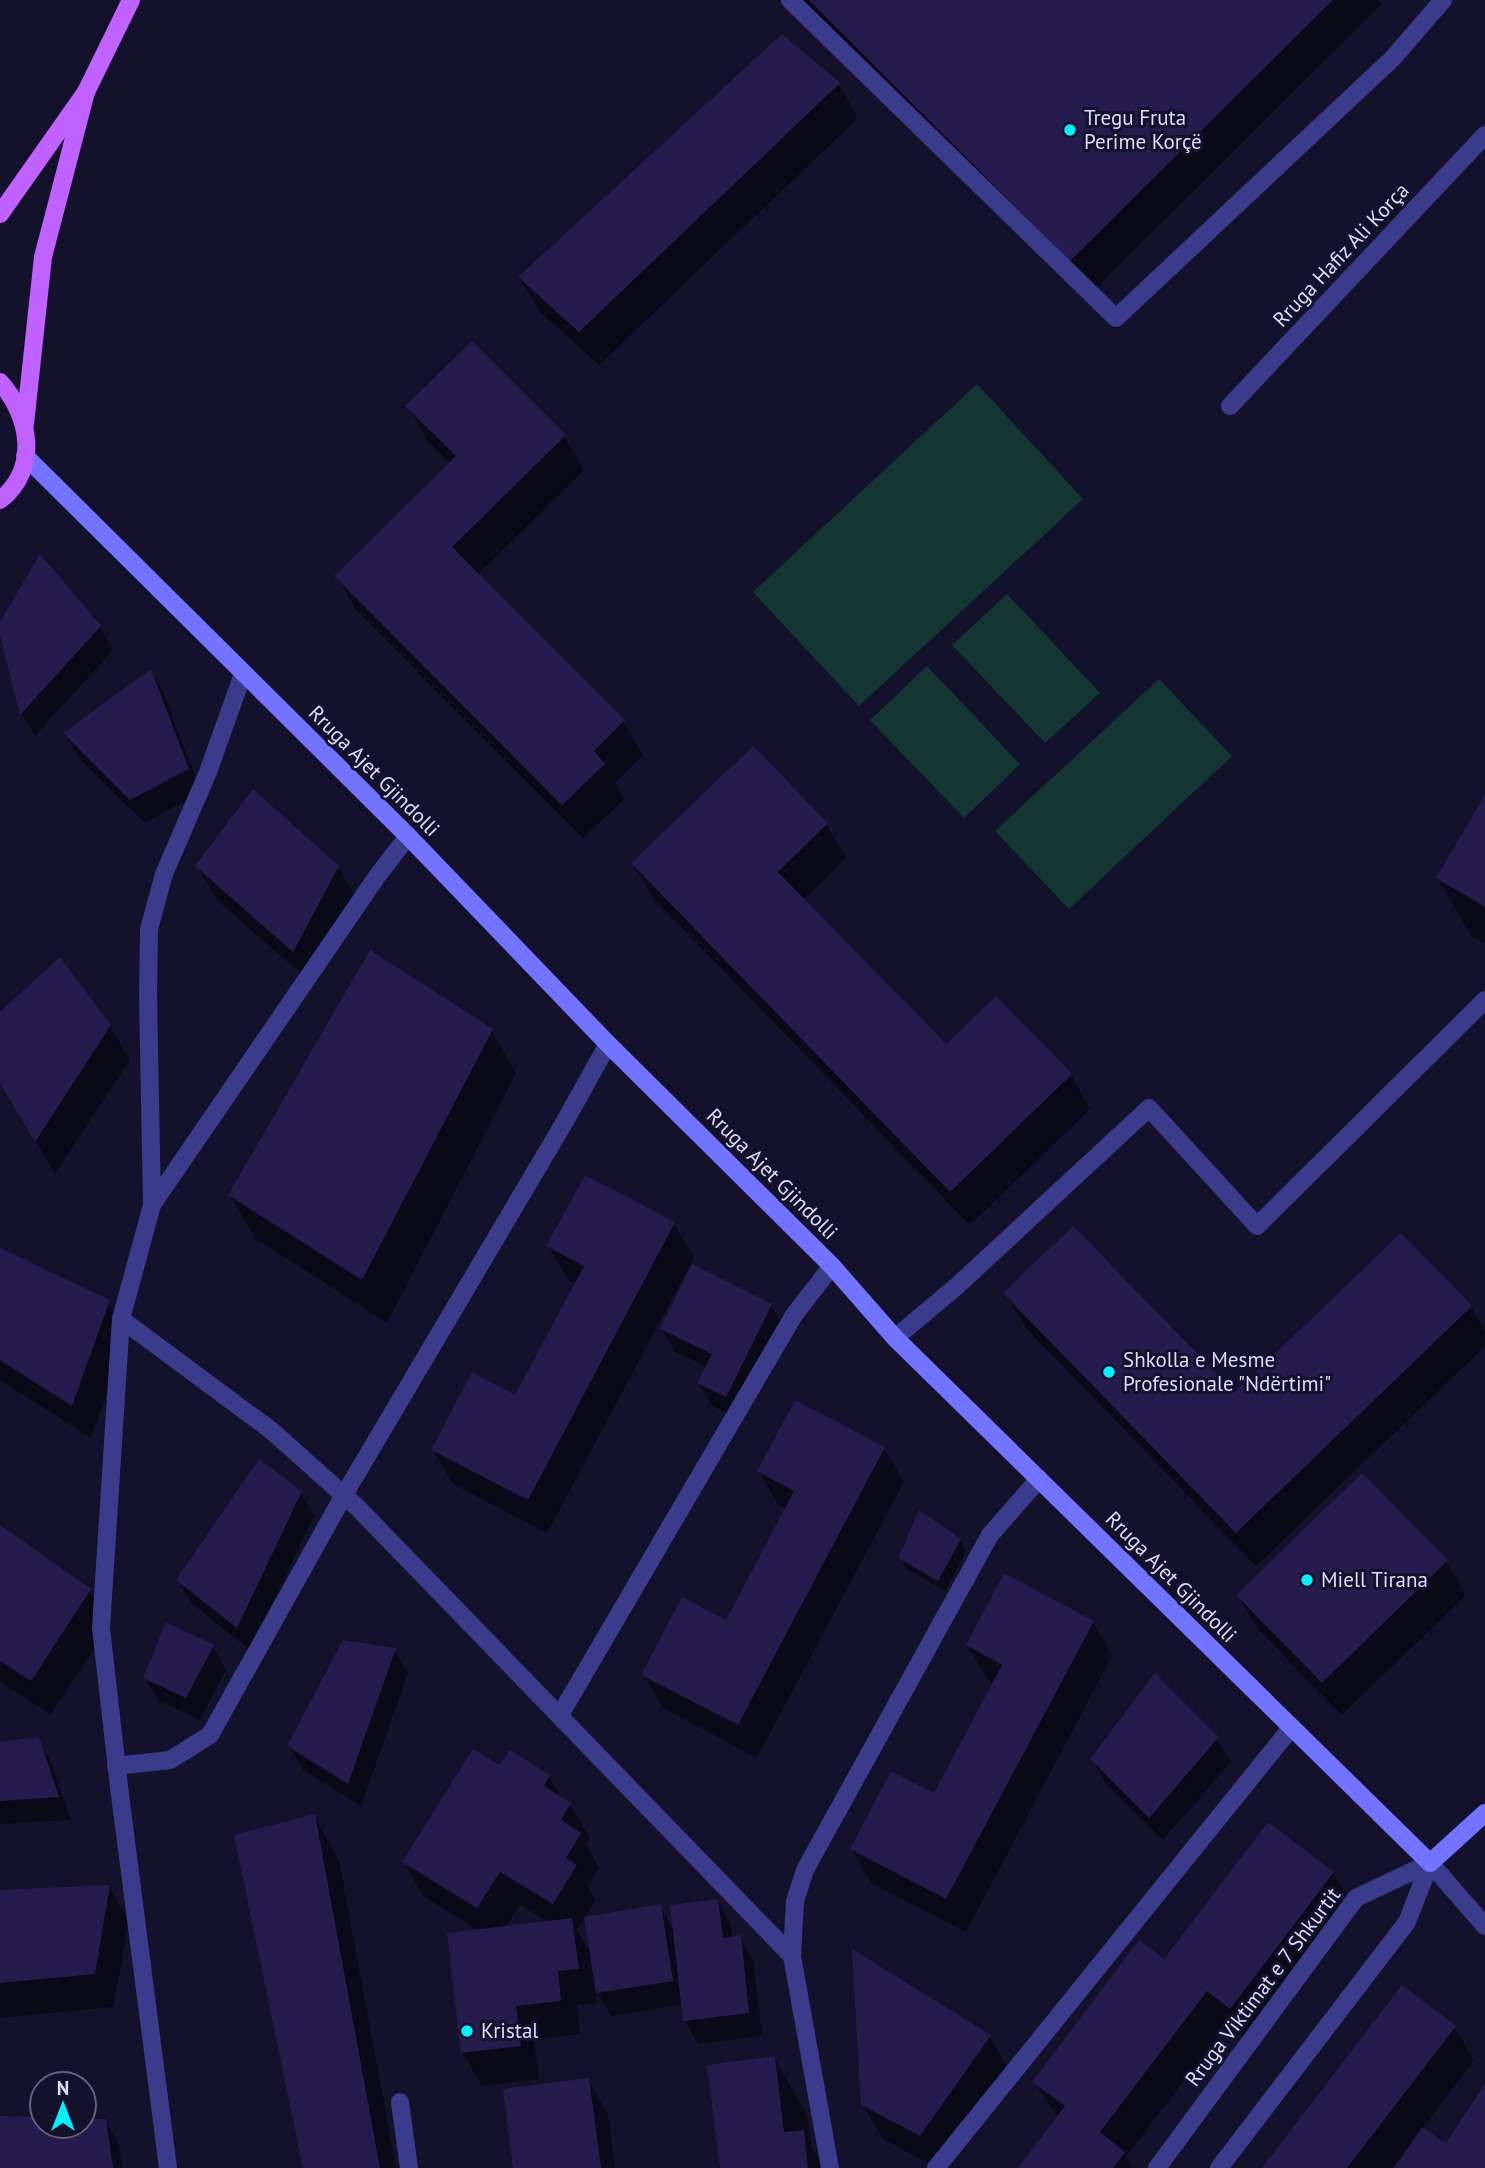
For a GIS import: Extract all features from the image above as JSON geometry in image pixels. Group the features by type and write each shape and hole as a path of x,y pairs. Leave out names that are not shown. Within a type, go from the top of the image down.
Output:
{"main road":[{"path":"0,214 86,92 131,0"},
{"path":"0,500 18,478 25,456 25,424 44,257 86,92"},
{"path":"0,382 15,401 25,424"}],"street":[{"path":"790,0 1116,318 1393,58 1443,0"},
{"name":"Rruga Hafiz Ali Korça","path":"1230,405 1485,135"},
{"name":"Rruga Ajet Gjindolli","path":"25,456 408,836 608,1044 832,1266 895,1338 1430,1863 1485,1926"},
{"path":"168,2168 116,1766 102,1628 121,1319 152,1205 149,929 164,874 208,772 243,674"},
{"path":"152,1205 378,875 408,836"},
{"path":"895,1338 957,1286 1149,1108 1257,1226 1485,1000"},
{"path":"116,1766 170,1759 210,1735 344,1495 564,1124 608,1044"},
{"path":"560,1715 794,1315 832,1266"},
{"path":"121,1319 272,1431 344,1495 792,1956"},
{"path":"830,2168 792,1956 795,1901 806,1870 990,1535 1039,1479"},
{"path":"936,2168 1291,1728"},
{"name":"Rruga Viktimat e 7 Shkurtit","path":"1157,2168 1356,1898 1430,1863 1485,1813"},
{"name":"Rruga Viktimat e 7 Shkurtit","path":"1219,2168 1407,1922 1430,1863"},
{"path":"400,2102 410,2168"}],"green space":[{"path":"977,384 1083,499 859,706 753,592"},
{"path":"1007,594 1100,693 1045,743 952,645"},
{"path":"927,666 1020,764 964,818 870,720"},
{"path":"1159,679 1232,756 1069,909 995,831"}],"building":[{"name":"Tregu Fruta Perime Korçë","path":"809,0 1333,0 1070,261"},
{"path":"782,34 840,83 579,332 518,277"},
{"path":"472,341 566,435 452,547 625,720 594,751 605,764 562,805 334,576 456,456 405,406"},
{"path":"40,554 101,626 20,715 0,636 0,622"},
{"path":"151,669 189,769 130,800 63,733"},
{"path":"753,746 828,823 778,872 946,1044 996,996 1072,1074 950,1192 631,863"},
{"path":"253,789 339,866 293,952 195,866"},
{"path":"1485,795 1485,907 1436,878"},
{"path":"370,950 493,1029 362,1280 228,1195"},
{"path":"60,957 111,1025 35,1142 0,1083 0,1012"},
{"path":"585,1175 675,1222 528,1500 431,1450 472,1372 515,1395 584,1266 546,1246"},
{"name":"Shkolla e Mesme Profesionale \"Ndërtimi\"","path":"1073,1226 1235,1392 1401,1233 1472,1306 1236,1533 1003,1293"},
{"path":"0,1248 110,1300 72,1406 0,1360"},
{"path":"692,1264 772,1304 726,1397 697,1383 712,1354 660,1329"},
{"path":"795,1400 885,1447 738,1725 641,1675 682,1597 726,1620 794,1491 757,1471"},
{"path":"259,1459 302,1491 237,1628 176,1580"},
{"path":"1362,1473 1448,1560 1322,1683 1236,1595"},
{"path":"919,1510 961,1539 938,1581 898,1558"},
{"path":"0,1525 91,1589 31,1681 0,1661"},
{"path":"1004,1573 1094,1621 946,1899 850,1849 891,1771 934,1793 1002,1665 966,1645"},
{"path":"166,1622 214,1645 186,1698 143,1678"},
{"path":"343,1640 396,1648 348,1784 287,1746"},
{"path":"1155,1673 1219,1737 1149,1818 1090,1759"},
{"path":"39,1737 59,1797 0,1801 0,1742"},
{"path":"473,1749 500,1765 510,1750 550,1775 544,1786 571,1803 561,1820 581,1833 566,1858 577,1865 553,1904 500,1872 477,1908 402,1862"},
{"path":"315,1814 380,2168 303,2168 234,1835"},
{"path":"1268,1822 1334,1872 1230,2009 1207,1991 1100,2132 1125,2152 1113,2168 1018,2168 1065,2106 1032,2082 1139,1940 1164,1959"},
{"path":"110,1885 95,1974 0,1983 0,1890"},
{"path":"718,1899 723,1938 741,1935 749,2013 683,2021 670,1905"},
{"path":"661,1904 673,1981 596,1993 584,1917"},
{"path":"572,1918 579,1969 558,1971 561,2001 516,2006 521,2046 461,2053 447,1933"},
{"path":"852,1949 991,2035 920,2136 861,2105"},
{"path":"1402,1985 1456,2026 1347,2168 1262,2168"},
{"path":"775,2056 784,2132 804,2130 808,2168 720,2168 707,2065"},
{"path":"589,2078 601,2168 513,2168 503,2089"},
{"path":"1485,2084 1485,2168 1394,2168 1422,2127 1446,2143"},
{"path":"0,2116 28,2117 28,2140 98,2140 98,2119 106,2119 113,2168 0,2168"}],"place":[{"name":"Tregu Fruta Perime Korçë","path":"1070,130"},
{"name":"Shkolla e Mesme Profesionale \"Ndërtimi\"","path":"1109,1372"},
{"name":"Miell Tirana","path":"1307,1580"},
{"name":"Kristal","path":"467,2031"}]}
